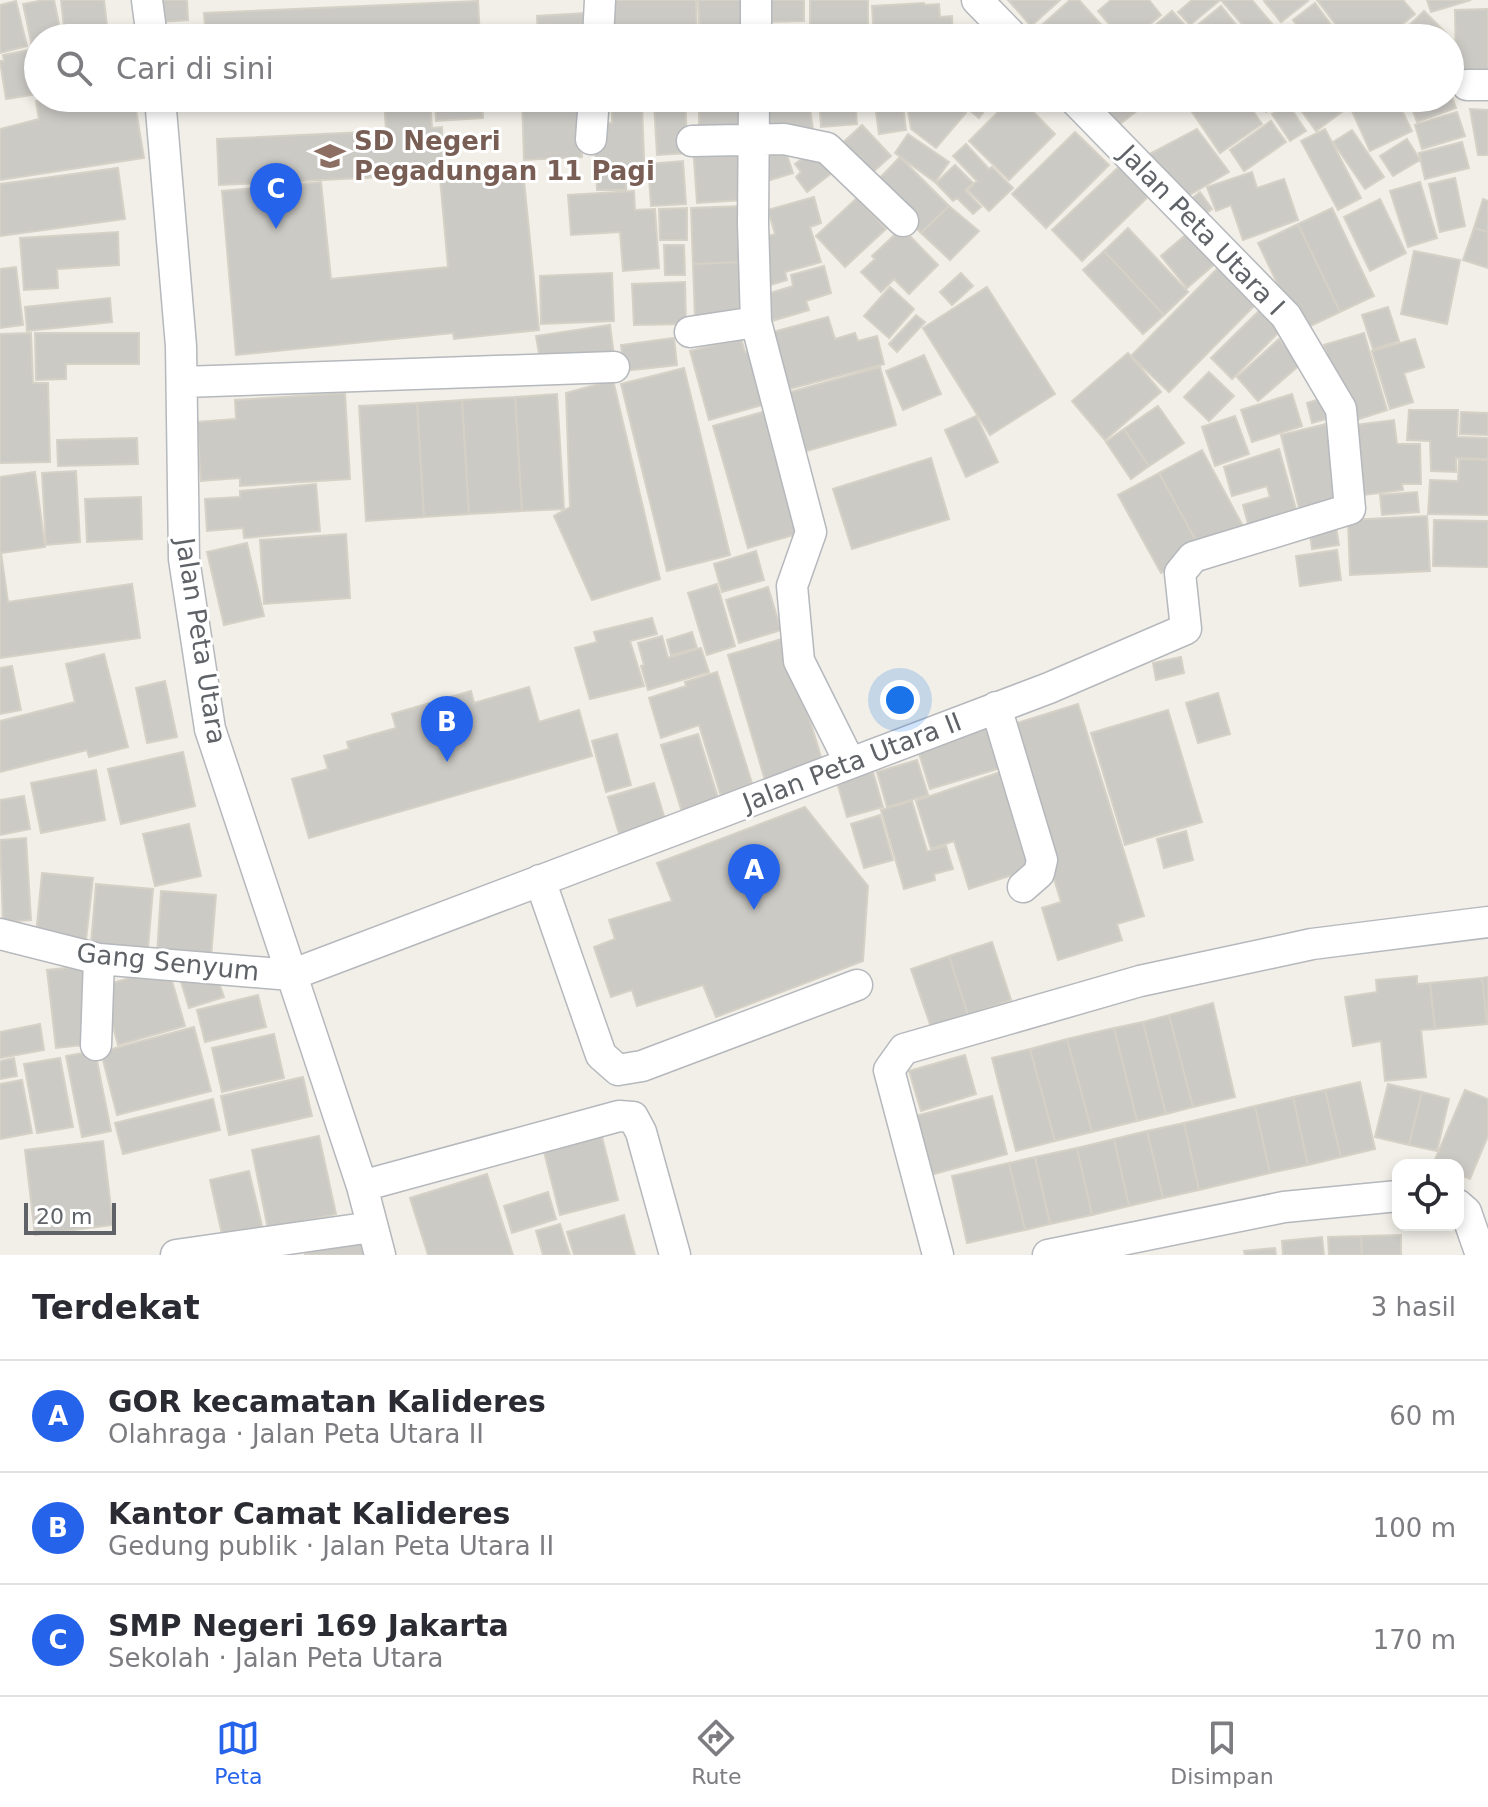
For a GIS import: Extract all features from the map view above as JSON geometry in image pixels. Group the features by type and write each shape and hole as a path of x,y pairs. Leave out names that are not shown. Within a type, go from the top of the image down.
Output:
{"street":[{"path":"147,0 150,24"},
{"path":"599,24 600,0"},
{"path":"756,0 756,24"},
{"path":"977,0 1000,24"},
{"name":"Jalan Peta Utara","path":"161,112 183,382 184,559 210,729 362,1186 376,1241"},
{"path":"591,139 593,112"},
{"path":"754,112 756,322 811,532 792,586 799,661 850,763"},
{"name":"Jalan Peta Utara I","path":"1087,112 1286,316 1341,409 1350,509"},
{"path":"692,141 784,139 827,148 903,221"},
{"path":"690,332 756,322"},
{"path":"183,382 614,367"},
{"name":"Jalan Peta Utara II","path":"291,975 1049,688 1186,629 1180,573 1193,557 1350,509"},
{"path":"996,707 1042,860 1039,873 1023,887"},
{"path":"540,880 601,1055 618,1070 642,1066 857,985"},
{"path":"938,1255 889,1070 904,1049 1140,981 1312,944 1488,922"},
{"name":"Gang Senyum","path":"0,934 99,959 291,975"},
{"path":"96,1045 99,959"},
{"path":"362,1186 619,1116 633,1117 641,1132 675,1255"},
{"path":"1048,1255 1284,1207 1392,1197"},
{"path":"1464,1210 1481,1255"},
{"path":"176,1255 376,1241"}],"building":[{"path":"54,0 59,24 27,24 23,4"},
{"path":"61,0 104,0 107,24 64,24"},
{"path":"159,0 187,0 188,20 161,22"},
{"path":"602,0 696,0 697,24 603,24"},
{"path":"698,0 746,0 747,24 699,24"},
{"path":"763,0 804,0 804,21 763,22"},
{"path":"810,0 868,0 868,24 810,24"},
{"path":"1008,0 1060,0 1033,24 1029,24"},
{"path":"1070,0 1079,0 1101,24 1043,24"},
{"path":"1111,0 1149,0 1161,15 1150,24 1109,24 1098,11"},
{"path":"1192,0 1219,1 1191,24 1178,12"},
{"path":"1221,0 1252,0 1272,24 1242,24"},
{"path":"1266,0 1307,0 1308,1 1281,22"},
{"path":"1317,0 1403,0 1415,14 1402,24 1335,24"},
{"path":"1427,0 1471,0 1431,12"},
{"path":"16,1 24,47 0,53 0,5"},
{"path":"478,1 479,24 205,24 204,13"},
{"path":"1315,3 1331,24 1296,24 1293,20"},
{"path":"939,4 940,17 952,16 952,24 873,24 872,6"},
{"path":"1221,6 1236,24 1199,24"},
{"path":"1488,9 1488,74 1464,75 1464,24 1455,24 1455,10"},
{"path":"1172,11 1184,24 1157,24"},
{"path":"1424,11 1437,24 1411,24"},
{"path":"585,13 585,24 537,24 537,16"},
{"path":"24,51 24,96 6,99 0,61 4,61 3,55"},
{"path":"1470,109 1488,110 1488,155 1478,155"},
{"path":"38,112 136,112 144,158 0,180 0,129 39,119"},
{"name":"SD Negeri Pegadungan 11 Pagi","path":"385,112 431,112 432,128 442,127 444,174 219,185 217,139 386,131"},
{"path":"436,112 483,112 483,118 436,121"},
{"path":"522,112 580,112 582,157 524,160"},
{"path":"612,112 642,112 645,183 626,184 626,190 597,190 594,123 612,123"},
{"path":"654,112 686,112 688,153 657,155"},
{"path":"699,112 746,112 747,137 699,137"},
{"path":"765,112 810,112 813,129 769,136"},
{"path":"820,112 856,112 857,124 821,127"},
{"path":"876,112 904,112 906,130 879,134"},
{"path":"908,112 966,113 936,148 911,129"},
{"path":"998,112 1034,112 1055,134 1009,180 969,141"},
{"path":"1104,112 1135,112 1116,127"},
{"path":"1192,112 1254,112 1262,124 1220,153"},
{"path":"1293,112 1306,131 1290,141 1272,114"},
{"path":"1302,112 1342,112 1316,131"},
{"path":"1352,112 1403,112 1412,131 1370,151"},
{"path":"1413,112 1445,112 1417,122"},
{"path":"1457,112 1465,136 1422,149 1415,125"},
{"path":"1271,121 1286,142 1244,171 1230,150"},
{"path":"862,125 891,156 864,180 836,149"},
{"path":"1197,129 1229,172 1179,201 1140,159"},
{"path":"1325,129 1361,198 1338,210 1301,141"},
{"path":"1352,130 1384,177 1365,189 1333,142"},
{"path":"1075,132 1109,165 1046,228 1012,194"},
{"path":"908,134 949,162 935,182 895,153"},
{"path":"1407,139 1420,160 1393,176 1380,156"},
{"path":"1462,142 1469,168 1425,179 1419,153"},
{"path":"739,143 743,200 697,203 693,146"},
{"path":"966,144 989,169 992,167 1013,188 989,211 968,190 977,181 953,156"},
{"path":"784,146 793,173 764,182 756,156"},
{"path":"814,150 833,172 807,192 796,177 801,172 795,164"},
{"path":"900,157 949,206 921,233 873,185"},
{"path":"683,161 686,204 651,206 648,164"},
{"path":"1125,161 1154,191 1082,261 1052,230"},
{"path":"955,165 973,183 965,190 981,207 973,214 957,198 953,201 936,183"},
{"path":"118,168 125,219 0,236 0,184"},
{"path":"523,170 539,330 454,339 453,333 236,355 222,191 321,182 331,279 448,267 440,178"},
{"path":"1252,172 1257,188 1284,179 1298,220 1243,240 1231,205 1216,211 1207,187"},
{"path":"1455,178 1465,226 1440,232 1429,184"},
{"path":"1420,182 1437,238 1408,247 1390,191"},
{"path":"634,191 635,210 655,209 659,268 623,271 620,232 571,235 568,195"},
{"path":"1200,192 1212,209 1197,220 1185,204"},
{"path":"814,197 821,223 810,227 821,262 785,272 787,280 767,286 758,239 775,234 768,210"},
{"path":"857,198 886,229 845,267 816,236"},
{"path":"1380,199 1406,253 1370,271 1344,217"},
{"path":"1483,199 1488,201 1488,232 1474,228"},
{"path":"742,206 744,262 693,264 691,208"},
{"path":"949,206 979,231 950,260 921,233"},
{"path":"687,208 687,240 660,240 659,209"},
{"path":"1332,208 1374,296 1340,312 1298,224"},
{"path":"1298,224 1340,312 1300,331 1258,243"},
{"path":"902,228 938,265 909,294 894,279 881,292 861,272 875,259 872,256"},
{"path":"1128,228 1188,292 1164,315 1104,251"},
{"path":"1474,228 1488,232 1488,268 1463,260"},
{"path":"118,232 119,265 57,269 58,288 24,290 20,238"},
{"path":"1189,232 1216,263 1187,288 1161,256"},
{"path":"664,245 684,245 685,275 665,275"},
{"path":"1104,251 1164,315 1143,334 1083,270"},
{"path":"1414,251 1460,260 1447,324 1401,314"},
{"path":"744,262 745,316 695,318 693,264"},
{"path":"824,266 831,293 806,301 809,310 772,321 764,295 793,286 791,275"},
{"path":"1220,266 1257,303 1169,392 1131,356"},
{"path":"16,267 23,325 0,328 0,269"},
{"path":"612,273 614,321 541,324 540,276"},
{"path":"961,273 973,286 952,305 940,292"},
{"path":"685,282 686,324 634,325 632,284"},
{"path":"890,287 914,309 889,338 864,316"},
{"path":"987,287 1055,394 990,435 923,328"},
{"path":"110,298 112,322 27,331 25,307"},
{"path":"1265,305 1286,325 1232,379 1211,358"},
{"path":"1388,307 1399,341 1373,349 1362,315"},
{"path":"916,315 925,322 897,352 889,344"},
{"path":"828,317 835,339 855,333 858,341 877,336 884,364 778,392 762,335"},
{"path":"610,325 614,356 541,366 536,336"},
{"path":"31,333 33,383 48,383 50,462 0,463 0,334"},
{"path":"35,333 139,333 139,364 66,364 66,379 36,380"},
{"path":"1364,333 1387,410 1347,423 1324,345"},
{"path":"674,338 677,365 624,371 621,345"},
{"path":"741,338 745,352 758,348 773,402 709,420 690,351"},
{"path":"1279,339 1301,364 1258,401 1237,377"},
{"path":"1415,339 1424,367 1404,373 1413,402 1390,409 1372,351"},
{"path":"1128,353 1161,392 1105,440 1072,401"},
{"path":"924,355 941,394 903,410 886,371"},
{"path":"880,367 896,425 793,455 776,396"},
{"path":"684,368 730,555 667,571 621,384"},
{"path":"1209,372 1234,396 1209,421 1184,397"},
{"path":"613,380 660,579 592,600 554,516 570,507 566,393"},
{"path":"345,393 350,479 240,486 240,478 201,481 197,422 236,419 235,400"},
{"path":"557,394 564,509 522,511 515,397"},
{"path":"1292,394 1302,426 1252,442 1241,410"},
{"path":"1330,396 1336,416 1312,423 1307,403"},
{"path":"515,397 522,511 469,514 462,400"},
{"path":"462,400 469,514 424,517 417,403"},
{"path":"417,403 424,517 366,521 359,406"},
{"path":"1158,406 1184,443 1149,466 1124,429"},
{"path":"773,409 808,531 748,548 713,426"},
{"path":"1409,410 1458,410 1457,437 1488,438 1488,459 1456,458 1456,472 1431,471 1430,441 1407,440"},
{"path":"1461,412 1488,413 1488,435 1460,434"},
{"path":"976,416 998,462 966,477 945,430"},
{"path":"1235,416 1249,454 1215,466 1202,427"},
{"path":"1394,420 1397,444 1420,444 1421,484 1402,484 1403,490 1356,496 1346,426"},
{"path":"1326,424 1346,506 1301,516 1281,435"},
{"path":"1124,429 1149,466 1131,479 1106,442"},
{"path":"137,438 138,464 58,466 57,440"},
{"path":"1279,449 1299,520 1251,535 1243,505 1270,497 1267,486 1232,496 1224,467"},
{"path":"1202,450 1244,528 1201,550 1159,473"},
{"path":"931,458 949,519 852,549 833,489"},
{"path":"1459,459 1488,460 1488,515 1428,514 1430,480 1458,481"},
{"path":"76,471 80,542 46,545 42,473"},
{"path":"35,472 45,547 1,553 8,602 132,584 140,638 0,658 0,477"},
{"path":"1159,473 1201,550 1161,573 1118,495"},
{"path":"316,484 320,531 244,538 243,528 207,531 205,499 240,497 240,491"},
{"path":"1417,492 1419,512 1382,515 1380,495"},
{"path":"141,497 142,539 87,542 85,499"},
{"path":"1427,516 1430,571 1350,575 1348,520"},
{"path":"1434,520 1488,521 1488,567 1433,566"},
{"path":"1335,521 1339,545 1312,549 1309,525"},
{"path":"346,534 350,598 264,604 260,540"},
{"path":"247,543 264,616 224,625 207,552"},
{"path":"1337,550 1341,580 1300,586 1296,556"},
{"path":"756,551 764,580 722,592 714,564"},
{"path":"717,584 735,646 707,655 688,593"},
{"path":"768,587 781,630 739,643 726,600"},
{"path":"652,618 657,634 630,641 644,686 590,699 575,648 597,642 594,632"},
{"path":"692,632 697,648 671,655 667,640"},
{"path":"662,636 668,658 701,648 709,672 648,690 638,643"},
{"path":"785,638 825,770 767,787 728,655"},
{"path":"104,654 128,747 89,757 87,750 0,772 0,721 75,702 66,664"},
{"path":"1181,657 1184,673 1156,680 1153,663"},
{"path":"12,666 21,710 0,714 0,668"},
{"path":"717,672 756,796 724,806 699,725 661,738 649,698"},
{"path":"165,681 177,737 147,743 136,688"},
{"path":"529,687 539,722 579,710 592,756 309,838 292,779 328,769 324,756 349,749 347,742 396,728 392,714 471,691 474,703"},
{"path":"1218,693 1230,734 1198,743 1186,703"},
{"path":"1078,704 1144,916 1117,924 1122,940 1058,960 1042,908 1061,902 1007,726"},
{"path":"1168,710 1202,822 1125,845 1091,733"},
{"path":"992,727 1004,767 930,789 918,750"},
{"path":"617,734 631,785 606,792 592,741"},
{"path":"698,734 720,804 683,815 661,745"},
{"path":"183,752 195,806 121,824 108,769"},
{"path":"917,760 928,795 887,807 877,772"},
{"path":"96,770 105,820 41,833 31,783"},
{"path":"1003,771 1034,868 969,889 954,841 931,849 916,801"},
{"path":"873,772 883,807 847,817 837,782"},
{"path":"654,783 667,826 621,840 608,797"},
{"path":"24,796 30,829 0,835 0,800"},
{"path":"912,801 927,851 946,846 953,869 934,874 935,880 904,889 881,810"},
{"path":"805,807 868,886 863,961 716,1017 703,985 637,1006 632,990 611,997 594,947 615,939 609,920 672,901 657,863"},
{"path":"880,815 893,860 864,868 851,824"},
{"path":"189,824 201,876 155,886 143,834"},
{"path":"1186,831 1193,860 1164,868 1157,839"},
{"path":"26,838 31,920 3,922 0,840"},
{"path":"42,873 93,878 86,940 36,935"},
{"path":"96,884 153,889 148,949 91,944"},
{"path":"161,891 216,895 211,957 157,954"},
{"path":"992,942 1011,1000 968,1015 949,956"},
{"path":"949,956 968,1015 931,1027 911,969"},
{"path":"84,966 92,1044 56,1048 47,970"},
{"path":"168,967 185,1026 118,1045 102,986"},
{"path":"215,971 224,997 189,1008 181,982"},
{"path":"1417,976 1417,984 1430,983 1435,1029 1421,1030 1426,1077 1385,1081 1381,1041 1353,1046 1345,997 1377,992 1376,980"},
{"path":"1488,977 1488,1024 1487,1024 1482,978"},
{"path":"1482,978 1487,1024 1435,1029 1430,983"},
{"path":"258,995 266,1027 205,1042 197,1010"},
{"path":"1213,1003 1235,1097 1193,1107 1169,1015"},
{"path":"1169,1015 1193,1107 1166,1114 1143,1022"},
{"path":"1143,1022 1166,1114 1137,1121 1114,1028"},
{"path":"40,1024 44,1050 0,1058 0,1032"},
{"path":"194,1027 211,1091 117,1115 101,1052"},
{"path":"1114,1028 1137,1121 1092,1132 1067,1039"},
{"path":"274,1034 284,1078 222,1092 212,1048"},
{"path":"1067,1039 1092,1132 1055,1141 1030,1049"},
{"path":"1030,1049 1055,1141 1016,1151 992,1058"},
{"path":"95,1051 111,1131 82,1137 66,1056"},
{"path":"965,1055 976,1094 921,1111 909,1071"},
{"path":"14,1058 17,1076 0,1079 0,1061"},
{"path":"60,1058 73,1127 37,1133 24,1064"},
{"path":"303,1077 312,1116 229,1135 221,1096"},
{"path":"22,1080 32,1133 0,1139 0,1084"},
{"path":"1360,1082 1375,1149 1341,1157 1325,1090"},
{"path":"1388,1084 1422,1092 1409,1145 1375,1137"},
{"path":"1325,1090 1341,1157 1308,1165 1293,1097"},
{"path":"1465,1090 1488,1099 1488,1136 1470,1179 1464,1176 1464,1159 1435,1159"},
{"path":"1422,1092 1449,1099 1437,1151 1409,1145"},
{"path":"992,1096 1007,1154 927,1176 912,1117"},
{"path":"1293,1097 1308,1165 1270,1173 1255,1106"},
{"path":"213,1099 220,1130 123,1154 115,1123"},
{"path":"1255,1106 1270,1173 1199,1190 1184,1123"},
{"path":"1184,1123 1199,1190 1163,1198 1147,1131"},
{"path":"600,1129 618,1200 560,1215 542,1144"},
{"path":"1147,1131 1163,1198 1129,1206 1114,1139"},
{"path":"319,1136 336,1214 268,1229 252,1150"},
{"path":"1114,1139 1129,1206 1092,1215 1077,1148"},
{"path":"103,1141 113,1225 35,1235 25,1150"},
{"path":"1077,1148 1092,1215 1050,1224 1035,1157"},
{"path":"1035,1157 1050,1224 1025,1230 1009,1163"},
{"path":"1009,1163 1025,1230 967,1243 952,1176"},
{"path":"249,1171 263,1230 223,1239 210,1180"},
{"path":"487,1174 513,1255 428,1255 410,1198"},
{"path":"548,1192 556,1219 512,1233 504,1206"},
{"path":"624,1215 635,1255 574,1255 567,1232"},
{"path":"560,1224 570,1255 543,1255 536,1231"},
{"path":"1401,1235 1401,1255 1362,1255 1361,1236"},
{"path":"1361,1236 1362,1255 1329,1255 1328,1237"},
{"path":"1322,1237 1324,1255 1283,1255 1282,1241"},
{"path":"366,1240 369,1255 305,1255 305,1253"},
{"path":"1275,1248 1276,1255 1245,1255 1244,1251"}],"place":[{"name":"SD Negeri Pegadungan 11 Pagi","path":"330,156"},
{"name":"SMP Negeri 169 Jakarta","path":"276,229"},
{"name":"Kantor Camat Kalideres","path":"447,762"},
{"name":"GOR kecamatan Kalideres","path":"754,910"}]}
